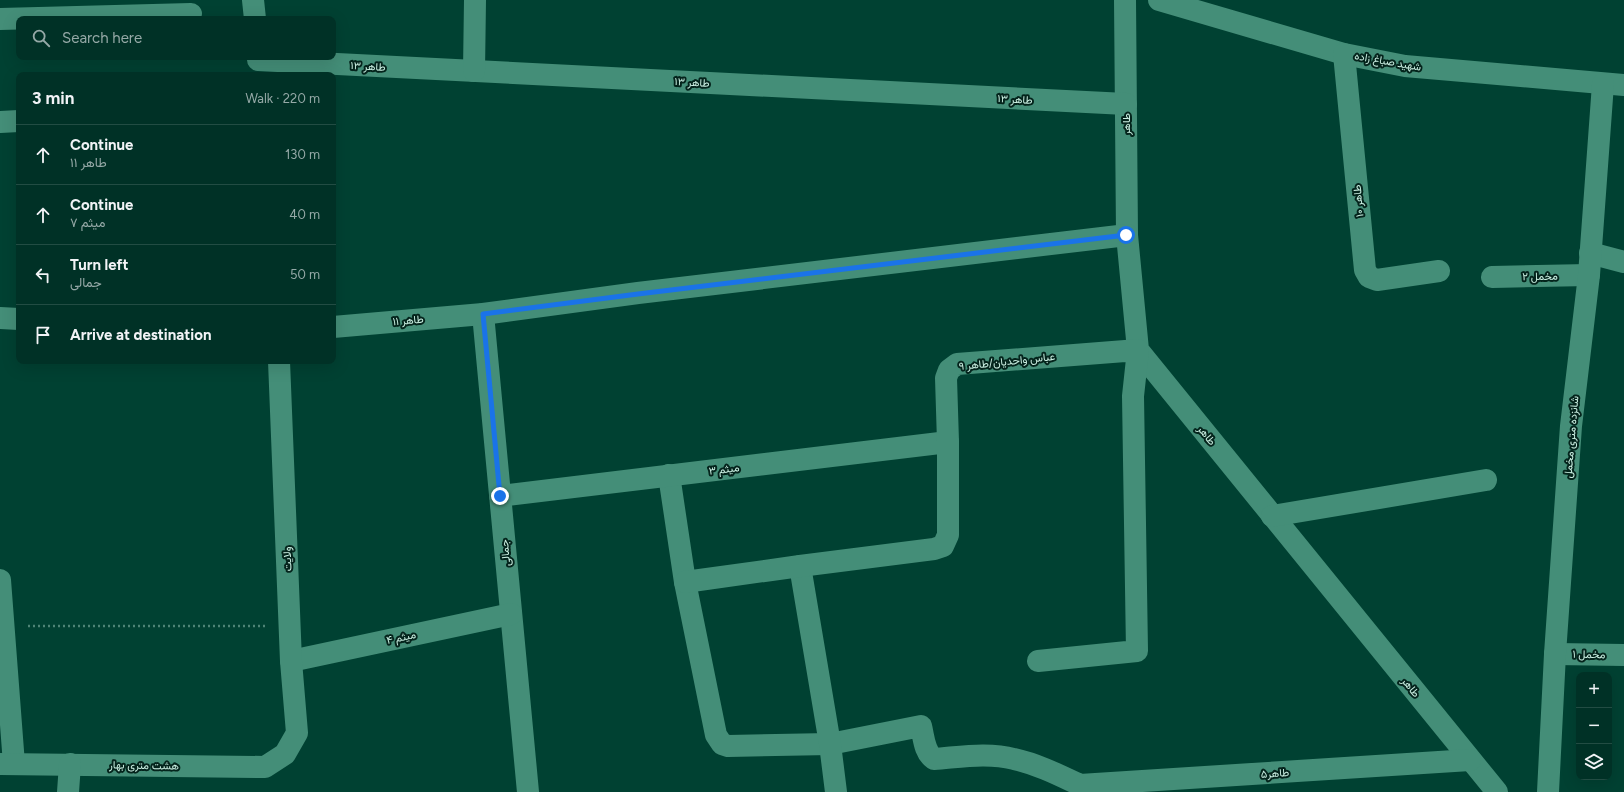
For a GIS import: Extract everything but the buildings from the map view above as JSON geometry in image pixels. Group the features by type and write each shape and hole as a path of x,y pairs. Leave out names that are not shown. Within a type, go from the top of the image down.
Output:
{"street":[{"path":"253,0 255,16"},
{"path":"474,71 475,0"},
{"name":"طاهر","path":"1125,0 1126,235 1138,350 1497,792"},
{"name":"شهید صباغ زاده","path":"1159,0 1344,54 1405,66 1614,84"},
{"path":"115,16 191,14"},
{"path":"0,19 16,19"},
{"name":"طاهر ۱۰","path":"1344,54 1365,270 1369,277 1376,280 1439,271"},
{"name":"طاهر ۱۳","path":"258,64 474,71 1126,104"},
{"name":"شانزده متری مخمل","path":"1548,792 1555,654 1571,426 1590,253 1614,84"},
{"path":"0,122 16,121"},
{"name":"طاهر ۱۱","path":"336,327 483,314 1126,235"},
{"path":"1590,253 1624,262"},
{"name":"مخمل ۲","path":"1492,277 1588,275"},
{"name":"جمالی","path":"483,314 528,792"},
{"path":"0,318 16,318"},
{"path":"1038,661 1137,651 1133,396 1138,350"},
{"name":"عباس واحدیان/طاهر ۹","path":"800,566 934,549 943,546 948,535 946,378 949,370 957,364 1138,350"},
{"name":"ولایت","path":"278,364 289,626 297,733 285,754"},
{"name":"میثم ۳","path":"500,496 948,442"},
{"path":"669,475 685,582 716,735 722,744 728,746 830,744 921,726 926,749 929,755 934,759 983,755 1014,758 1045,769 1081,788"},
{"path":"1272,516 1486,480"},
{"path":"685,582 800,566 830,744 836,792"},
{"path":"0,580 3,626 7,764"},
{"name":"میثم ۴","path":"291,661 511,614"},
{"name":"مخمل ۱","path":"1555,654 1624,655"},
{"name":"هشت متری بهار","path":"7,764 265,767 285,754"},
{"name":"طاهر۵","path":"1081,788 1470,760"},
{"path":"68,792 70,764"}],"path":[{"path":"3,626 289,626"}],"route":[{"path":"500,496 483,314 1126,235"}]}
